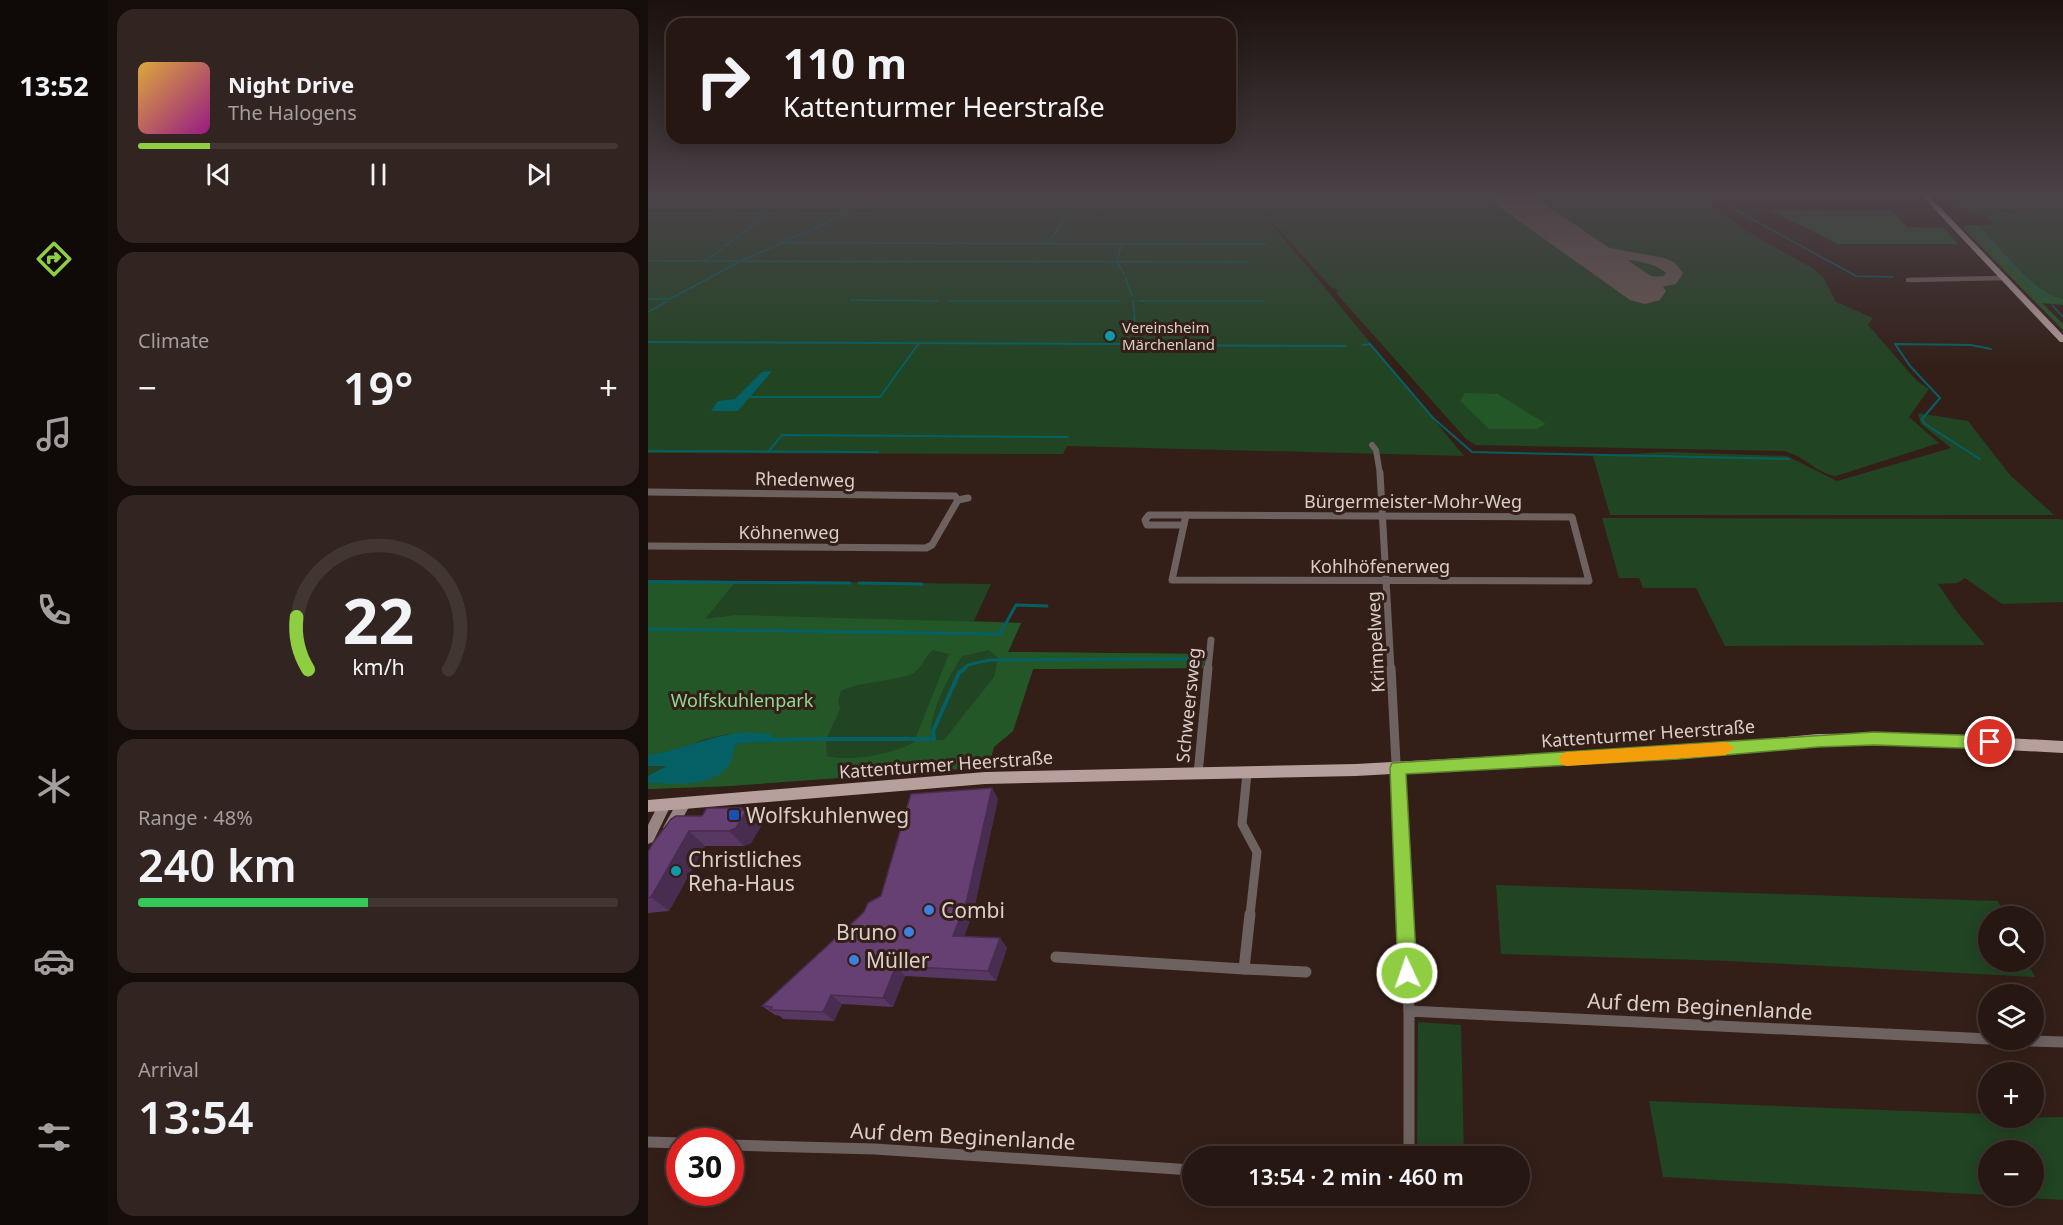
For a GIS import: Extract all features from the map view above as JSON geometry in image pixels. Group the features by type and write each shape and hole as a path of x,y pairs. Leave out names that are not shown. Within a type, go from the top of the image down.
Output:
{"main road":[{"path":"1979,253 2063,340"},
{"path":"2054,332 2063,346"},
{"name":"Kattenturmer Heerstraße","path":"648,806 985,778 1398,768 1689,752 1829,740 1902,739 2059,745"}],"street":[{"path":"1908,280 2002,278"},
{"name":"Krimpelweg","path":"1372,445 1376,450 1384,516 1398,768"},
{"name":"Rhedenweg","path":"648,492 955,496 958,500 968,498"},
{"name":"Köhnenweg","path":"648,546 930,548 958,500"},
{"name":"Bürgermeister-Mohr-Weg","path":"1184,525 1147,525 1145,520 1149,515 1572,517 1588,581"},
{"path":"1184,525 1186,515"},
{"name":"Kohlhöfenerweg","path":"1184,525 1172,580 1588,581"},
{"name":"Schweersweg","path":"1198,774 1211,640"},
{"path":"1398,768 1409,1011 1409,1146"},
{"path":"1244,969 1257,852 1242,824 1247,773"},
{"path":"657,849 684,803"},
{"path":"648,838 665,805"},
{"path":"1056,957 1306,972"},
{"name":"Auf dem Beginenlande","path":"1409,1011 1978,1038"},
{"path":"2044,1041 2063,1042"},
{"path":"648,1142 666,1143"},
{"name":"Auf dem Beginenlande","path":"744,1145 875,1149 1182,1169"}],"green space":[{"path":"648,253 1296,253 1464,456 1067,446 1063,454 648,453"},
{"path":"1300,253 1786,253 1823,277 1836,302 1873,318 1868,325 1917,381 1929,389 1909,417 1939,443 1836,476 1829,475 1797,456 1783,451 1476,445 1466,439 1336,293 1339,291 1331,287"},
{"path":"1988,253 2004,253 2040,288 2063,299 2063,305 2042,303 2063,324 2063,330"},
{"path":"2004,253 2063,253 2063,299 2040,288"},
{"path":"1465,393 1498,394 1546,424 1536,429 1489,429 1460,401"},
{"path":"1918,413 1968,421 2010,475 2054,515 1610,515 1593,456 1667,452 1787,456 1837,481 1951,448 1921,424"},
{"path":"1602,518 2059,519 2063,520 2063,602 2002,604 1965,578 1957,583 1938,584 1957,612 1985,645 1725,646 1696,588 1643,588 1639,578 1619,578"},
{"name":"Wolfskuhlenpark","path":"648,580 991,584 974,621 1021,623 1008,652 1207,654 1203,668 1033,669 1013,731 994,747 988,767 729,786 648,789"},
{"name":"Wolfskuhlenpark","path":"648,580 736,581 705,619 736,615 1021,623 1008,652 1207,654 1203,668 1033,669 1013,731 994,747 988,767 729,786 648,789 648,783 682,783 734,748 736,744 774,741 772,734 728,734 704,739 681,749 648,755","holes":["933,650 949,654 914,742 871,756 847,758 827,756 826,740 840,709 838,701 841,691 859,685 900,678 915,672","989,650 998,658 994,677 944,740 931,740 936,708 962,656"]},
{"path":"1496,885 1998,901 2000,906 1978,906 1978,972 2032,972 2035,977 1729,961 1501,954"},
{"path":"1418,1022 1461,1025 1464,1146 1417,1146"},
{"path":"1649,1101 1978,1114 1978,1128 2044,1128 2044,1117 2063,1117 2063,1200 2044,1199 2044,1140 1978,1140 1978,1194 1663,1177"}],"water":[{"path":"772,371 738,411 711,411 718,401 735,399 762,372"},
{"path":"746,732 772,734 774,741 736,744 729,765 712,778 680,784 648,783 648,776 667,766 648,766 648,755 721,736"}],"building":[{"name":"Combi","path":"992,788 967,899 953,936 1000,938 988,971 896,966 883,998 831,995 823,1012 771,1010 772,1007 762,1006 864,912 868,903 881,896 911,794"},
{"path":"707,808 742,808 741,810 746,811 736,828 729,831 689,831 651,897 648,898 648,852 653,843 671,819 676,816 702,816"}],"waterway":[{"path":"706,260 716,253"},
{"path":"743,260 758,253"},
{"path":"1117,262 1119,253"},
{"path":"1814,253 1856,276 1893,277"},
{"path":"2001,253 2019,271"},
{"path":"648,261 1117,262"},
{"path":"1117,262 1249,262"},
{"path":"1117,262 1124,274"},
{"path":"648,299 670,299 737,263"},
{"path":"2021,274 2049,302"},
{"path":"1125,277 1132,296"},
{"path":"851,300 938,301"},
{"path":"949,301 1120,301"},
{"path":"1133,301 1135,319"},
{"path":"1139,301 1263,301"},
{"path":"648,312 666,302"},
{"path":"2052,305 2063,317"},
{"path":"1134,318 1137,345"},
{"path":"648,342 919,343"},
{"path":"751,397 880,397 919,343"},
{"path":"919,343 1122,344"},
{"path":"1363,345 1370,344 1433,418 1472,452 1789,459"},
{"path":"1980,459 1925,424 1922,419 1940,398 1910,366 1895,344 1971,345 1991,349"},
{"path":"1128,345 1137,345"},
{"path":"1137,345 1346,346"},
{"path":"768,452 782,435 1068,437"},
{"path":"648,451 768,452"},
{"path":"768,452 878,452"},
{"path":"648,582 850,583"},
{"path":"859,583 922,584"},
{"path":"648,629 1000,634 1016,605 1047,606"},
{"path":"963,669 968,665 989,660 1190,659"},
{"path":"913,739 934,739 933,731 959,673 965,668"},
{"path":"770,740 812,739"},
{"path":"816,739 910,739"}],"taxiway":[{"path":"1601,253 1658,261 1675,273 1670,280 1657,282 1639,281 1621,274"}],"runway":[{"path":"1590,253 1645,291"}],"slow traffic":[{"path":"1567,759 1726,748"}],"place":[{"name":"Vereinsheim Märchenland","path":"1110,336"},
{"name":"Wolfskuhlenweg","path":"734,815"},
{"name":"Christliches Reha-Haus","path":"676,871"},
{"name":"Combi","path":"929,910"},
{"name":"Bruno","path":"909,932"},
{"name":"Müller","path":"854,960"}],"route":[{"path":"1407,973 1398,768 1679,752 1818,740 1874,738 1990,742"}]}
